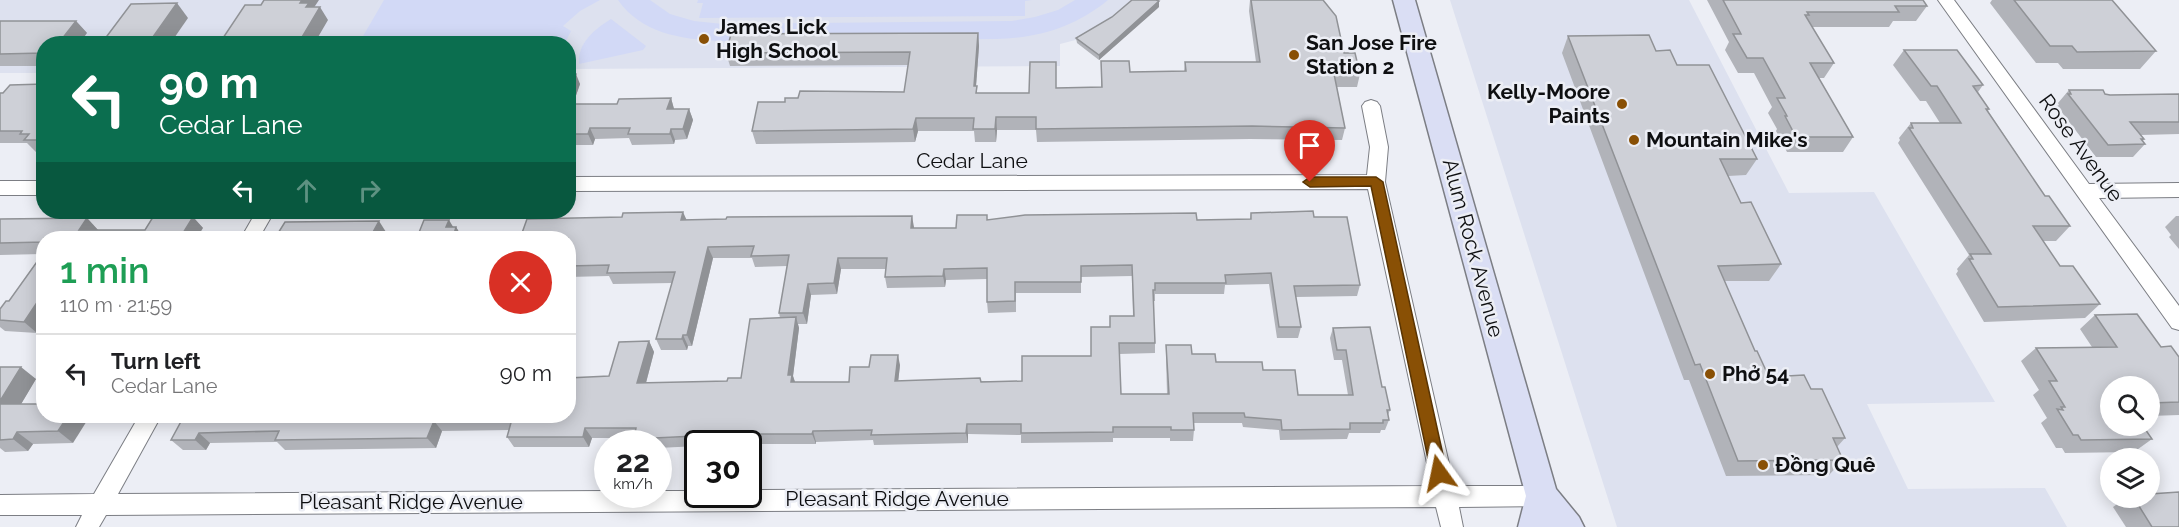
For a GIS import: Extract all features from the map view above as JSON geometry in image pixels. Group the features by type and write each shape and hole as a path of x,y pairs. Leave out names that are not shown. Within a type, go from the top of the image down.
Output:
{"main road":[{"name":"Alum Rock Avenue","path":"1404,0 1542,496 1568,527"},
{"path":"1534,527 1542,496"}],"street":[{"name":"Rose Avenue","path":"1946,0 2179,322"},
{"path":"1371,106 1379,147 1376,182 1452,527"},
{"name":"Cedar Lane","path":"576,184 1376,182"},
{"path":"0,188 36,188"},
{"path":"2085,191 2179,190"},
{"path":"87,527 146,423"},
{"name":"Pleasant Ridge Avenue","path":"0,505 1542,496"}],"shaded area":[{"name":"James Lick High School","path":"0,0 1139,0 1099,34 1060,44 1060,66 576,69 576,36 36,36 36,73 0,73"},
{"path":"384,0 600,0 580,11 563,26 571,31 568,36 363,36"},
{"path":"618,0 650,0 670,14 694,21 723,24 1012,21 1058,10 1075,0 1108,0 1069,24 1042,33 1012,38 718,41 662,32 638,20"},
{"path":"698,0 1032,0 1025,1 1025,16 699,18 703,3 697,3"},
{"path":"1450,0 1689,0 1789,193 1874,192 1995,402 1867,404 1908,489 2045,488 2067,527 1617,527"},
{"path":"611,19 646,46 643,50 579,64 581,50 588,37"}],"building":[{"path":"264,0 302,0 300,3 309,3 306,7 320,7 303,36 224,36 245,5 261,5"},
{"path":"1132,0 1159,1 1099,55 1076,38 1112,17"},
{"path":"1251,0 1323,0 1336,16 1344,53 1355,53 1360,74 1334,74 1345,128 1252,126 1036,129 1036,117 996,117 995,129 973,129 974,118 916,118 913,129 752,131 758,102 785,102 785,98 798,98 800,91 904,92 910,52 726,53 731,34 978,33 974,86 977,86 976,93 1029,93 1030,62 1056,62 1056,88 1102,87 1101,61 1129,61 1130,72 1186,71 1185,62 1260,62"},
{"path":"1723,0 1923,0 1927,6 1895,6 1899,12 1807,12 1809,15 1805,15 1834,63 1810,63 1853,137 1796,137 1777,98 1785,98 1763,58 1747,58 1733,34 1741,34"},
{"path":"2014,0 2112,0 2156,51 2077,52 2072,46 2050,46"},
{"path":"177,3 154,36 107,36 131,4"},
{"path":"0,21 76,21 64,36 36,36 36,53 0,54"},
{"path":"1649,35 1656,51 1670,50 1677,65 1709,65 1757,159 1720,159 1741,203 1751,202 1781,264 1718,266 1755,351 1769,377 1804,375 1811,389 1822,389 1845,438 1833,438 1843,460 1738,461 1700,364 1695,365 1568,36"},
{"path":"1904,50 1957,50 1983,85 1973,86 1989,109 1986,109 2045,196 2049,196 2070,226 2033,226 2060,266 2073,266 2100,304 1998,307 1969,259 1973,259 1970,254 1991,254 1909,128 1913,128 1911,123 1961,123 1937,86 1931,86"},
{"path":"36,84 36,140 24,140 29,134 20,134 22,131 0,131 0,93 3,93 10,85"},
{"path":"2069,90 2103,90 2105,94 2110,95 2179,94 2179,122 2130,122 2144,139 2141,139 2145,144 2108,145 2068,94 2071,94"},
{"path":"671,98 667,109 689,109 683,129 671,129 670,134 628,134 630,128 590,128 588,134 576,134 576,104 617,104 619,99"},
{"path":"1313,211 1314,217 1347,217 1360,285 1294,286 1301,327 1279,327 1271,273 1225,275 1226,283 1155,283 1155,290 1153,290 1155,343 1119,343 1121,394 1169,394 1166,345 1191,345 1192,354 1215,354 1216,362 1262,362 1263,370 1295,370 1298,395 1353,395 1346,350 1337,350 1333,328 1370,327 1382,387 1385,387 1390,410 1387,410 1389,420 1383,420 1383,423 1350,423 1350,429 1282,430 1281,420 1245,417 1244,413 1193,413 1194,430 1171,430 1171,427 1113,427 1113,432 1021,433 1021,424 967,424 966,433 871,435 872,430 813,431 812,434 762,434 762,430 684,430 684,437 672,437 672,430 585,428 583,437 507,437 511,423 576,423 576,378 609,376 619,342 649,341 637,383 727,381 728,378 741,378 750,319 796,317 788,375 792,375 791,382 849,382 850,367 869,367 871,355 898,355 895,381 980,378 981,382 1022,381 1022,356 1091,356 1091,327 1110,327 1110,316 1134,316 1132,265 1081,266 1081,282 1015,282 1015,301 987,302 987,268 944,269 943,276 885,277 887,258 838,258 834,283 808,284 803,313 779,313 789,255 751,256 754,246 708,247 687,335 683,335 682,339 656,339 675,272 607,273 609,265 576,266 576,231 523,231 527,219 622,217 623,213 683,212 681,220 726,219 727,217 912,216 911,228 956,228 957,215 987,215 987,220 1025,215 1196,213 1197,220 1251,219 1251,213"},
{"path":"0,219 86,219 79,230 145,230 152,219 192,219 184,231 36,231 36,242 0,243"},
{"path":"424,220 449,220 446,227 456,227 455,231 420,231"},
{"path":"379,221 374,231 279,231 285,222"},
{"path":"36,263 36,304 24,322 0,320 0,309 6,301 9,301"},
{"path":"2137,314 2161,347 2171,346 2179,357 2179,402 2160,403 2160,376 2100,376 2100,436 2150,436 2152,439 2081,440 2078,435 2073,435 2057,409 2063,410 2061,407 2065,407 2049,381 2057,381 2036,348 2117,347 2095,315"},
{"path":"0,367 21,367 0,401"},
{"path":"0,404 36,404 36,423 63,423 58,431 17,432 13,439 0,440"},
{"path":"180,423 433,423 427,438 275,440 279,431 199,433 195,440 171,440"},
{"path":"2179,492 2179,527 2152,527 2140,508 2160,508 2160,493"}],"place":[{"name":"James Lick High School","path":"704,39"},
{"name":"San Jose Fire Station 2","path":"1294,55"},
{"name":"Kelly-Moore Paints","path":"1622,104"},
{"name":"Mountain Mike's","path":"1634,140"},
{"name":"Phở 54","path":"1710,374"},
{"name":"Đồng Quê","path":"1763,465"}],"route":[{"path":"1310,182 1376,182 1439,473"}]}
